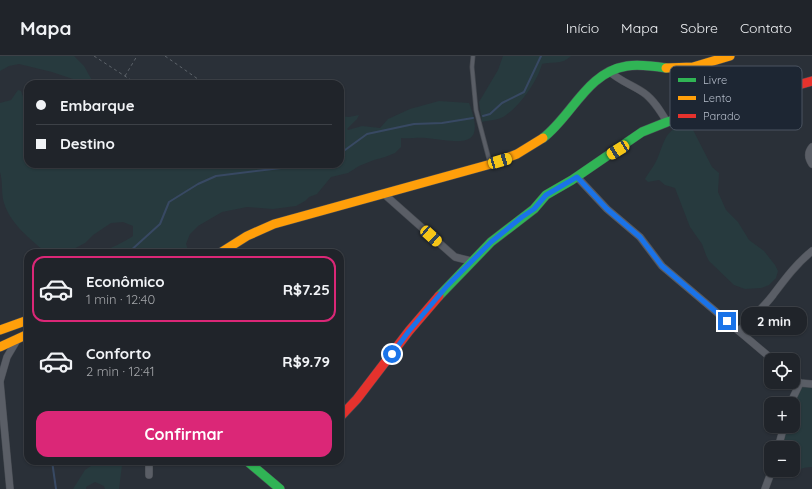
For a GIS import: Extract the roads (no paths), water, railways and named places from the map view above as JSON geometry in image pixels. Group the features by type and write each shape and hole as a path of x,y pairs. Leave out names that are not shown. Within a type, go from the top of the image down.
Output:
{"street":[{"path":"694,66 707,64 730,56"},
{"path":"226,249 246,236 274,224 491,164 517,155 541,140 556,127 590,86 609,71 632,64 670,67"},
{"path":"609,71 645,93 659,108 667,122"},
{"path":"802,84 812,81"},
{"path":"344,414 409,331 447,286 491,242 534,209 546,195 577,177 642,132 670,121"},
{"path":"812,147 809,150 808,156 812,164"},
{"path":"577,177 607,209 640,237 662,266 765,353"},
{"path":"384,194 455,257 471,262"},
{"path":"739,331 772,296 789,273 812,251"},
{"path":"0,330 24,321"},
{"path":"0,348 24,336"},
{"path":"10,489 0,382 7,357 17,340"},
{"path":"800,383 812,384"},
{"path":"149,465 149,475"},
{"path":"253,465 280,489"},
{"path":"765,489 769,477"}],"lane":[{"path":"473,56 472,67 476,110 491,164"}],"waterway":[{"path":"483,116 490,114 502,103 524,92 541,56"},
{"path":"344,150 367,134 414,124 442,123 473,118"},
{"path":"132,249 160,224 169,202 198,184 216,176 281,168"},
{"path":"53,465 56,489"}]}
